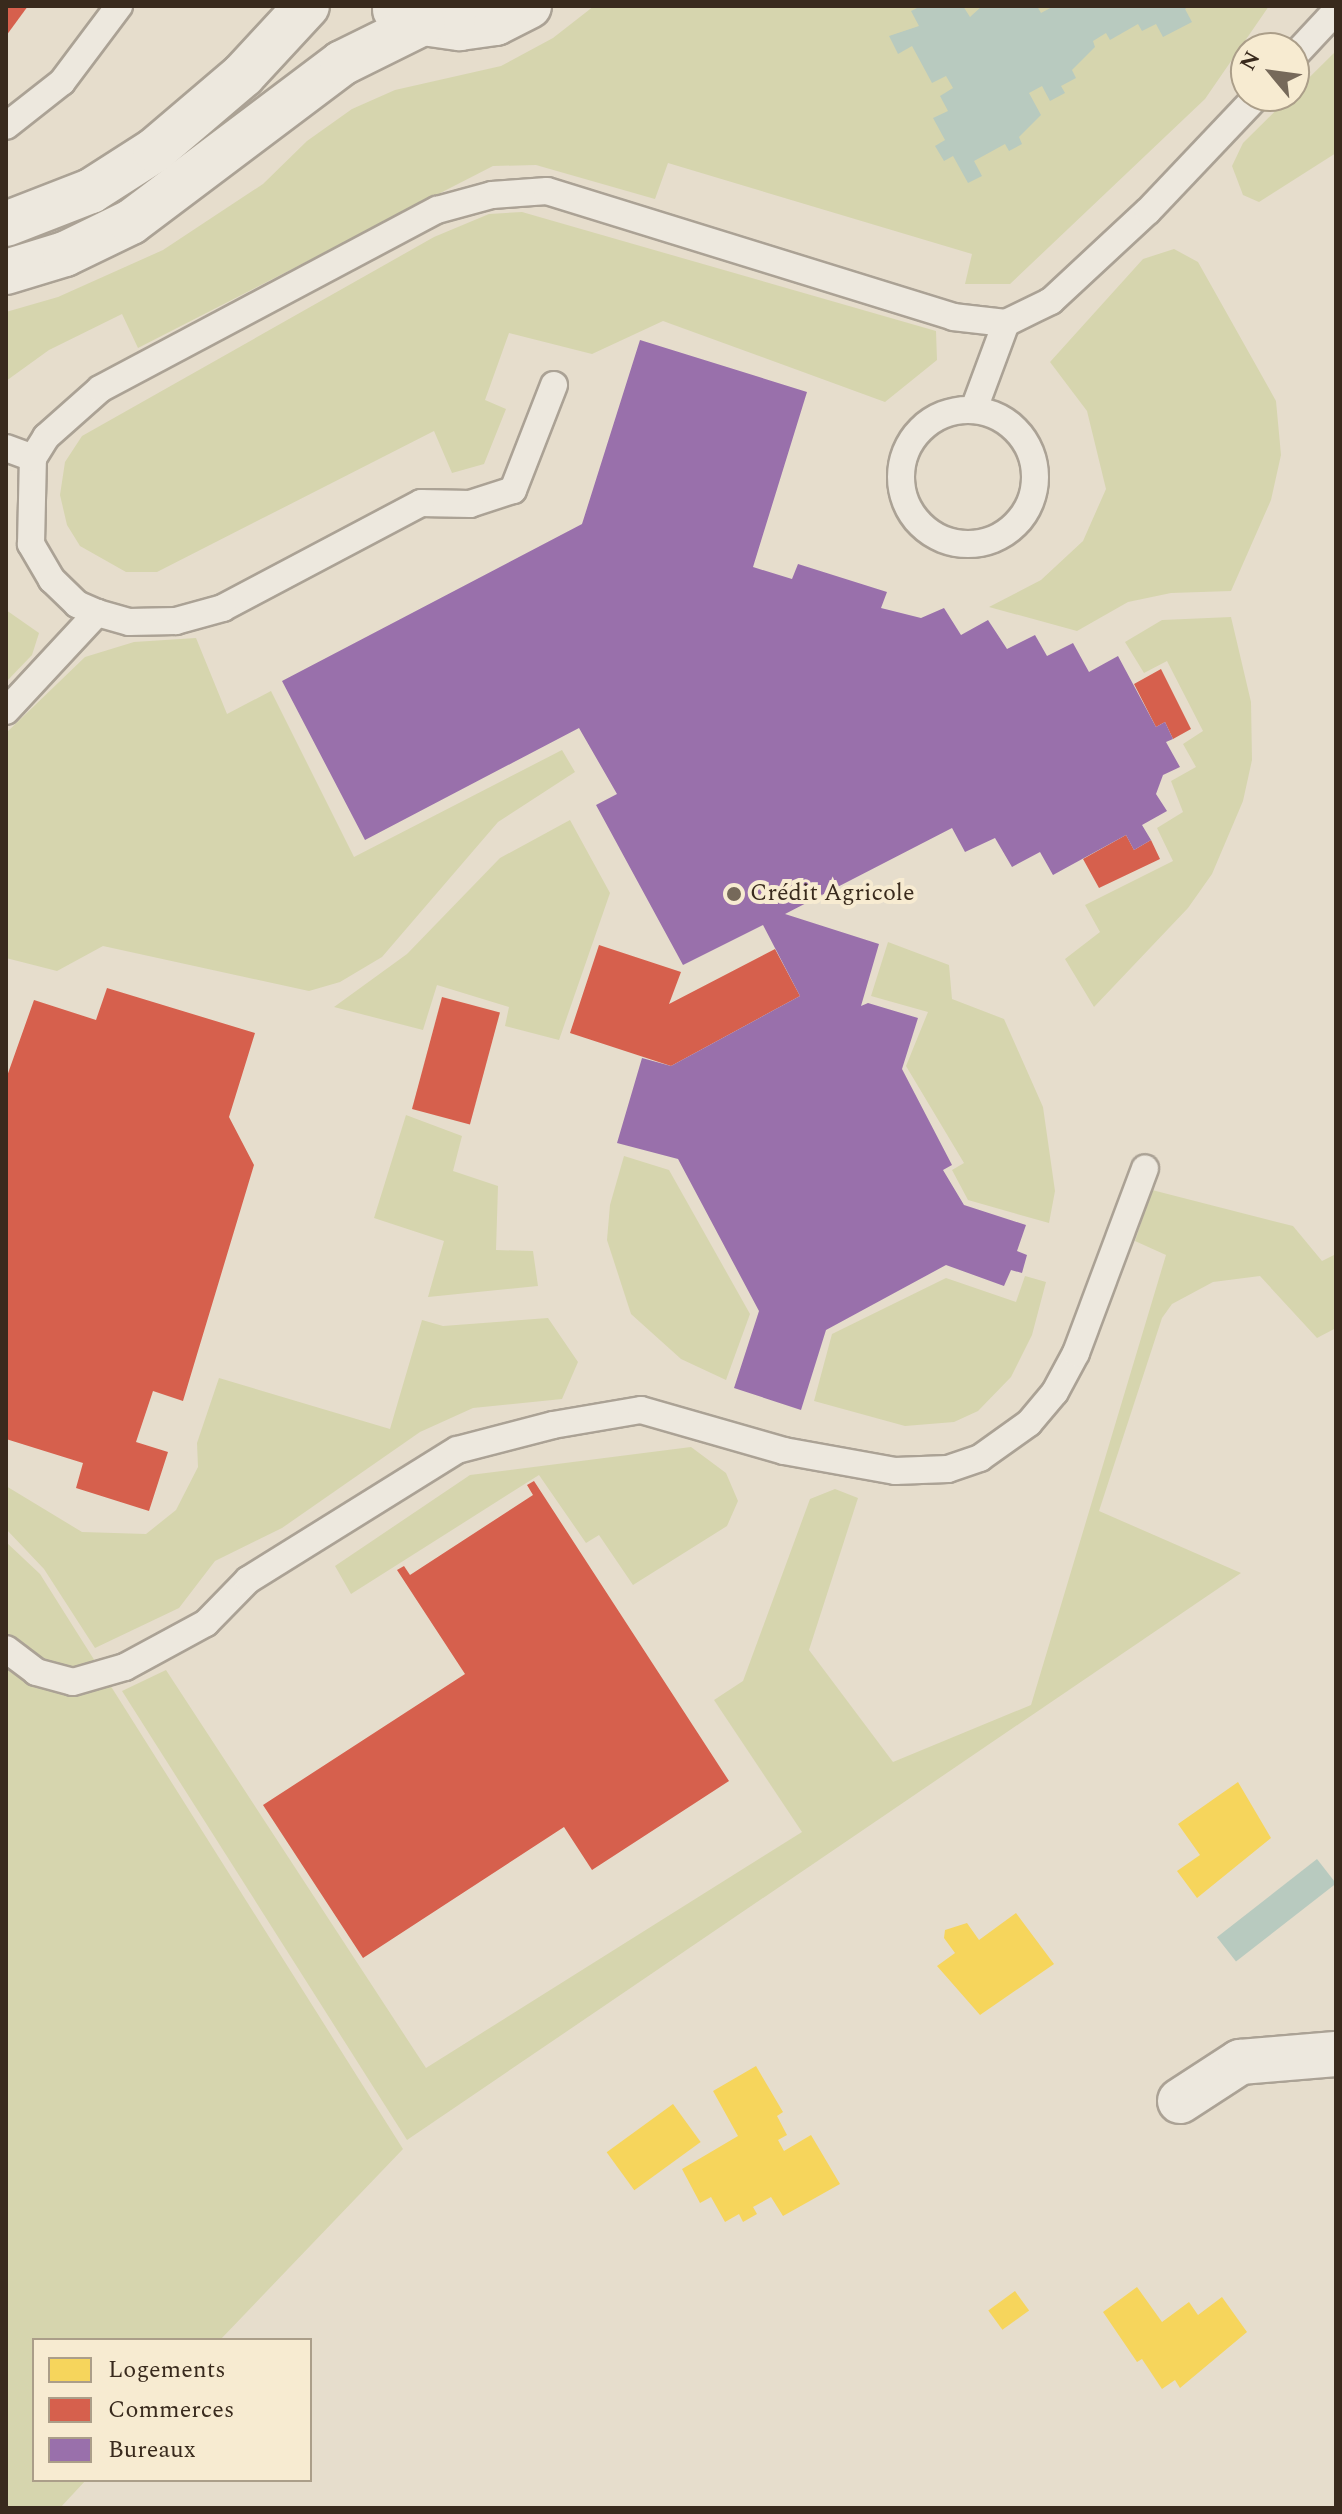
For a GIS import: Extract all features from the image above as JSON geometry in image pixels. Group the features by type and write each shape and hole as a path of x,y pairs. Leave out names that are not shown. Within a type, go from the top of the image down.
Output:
{"main road":[{"path":"6,224 91,191 155,150 243,75 307,6"},
{"path":"6,272 65,254 131,222 342,63 386,37 406,14 460,28 496,23 529,6"},
{"path":"1180,2101 1240,2062 1336,2054"}],"lane":[{"path":"6,126 62,82 119,6"},
{"path":"1310,39 1336,11"},
{"path":"554,385 513,490 470,504 421,503 223,608 176,621 129,622 97,613 77,604 52,580 31,544 33,458 46,437 100,389 437,210 492,195 547,191 953,317 1006,323 1051,301 1148,211 1242,112"},
{"path":"974,409 1006,323"},
{"path":"974,409 1001,418 1022,437 1034,462 1034,491 1023,517 1003,536 975,545 948,542 923,529 906,506 900,478 905,451 921,427 946,413 974,409"},
{"path":"6,448 33,458"},
{"path":"6,711 97,613"},
{"path":"6,1649 36,1672 73,1682 125,1667 206,1623 248,1580 457,1450 553,1425 641,1410 784,1451 895,1471 948,1469 980,1458 1029,1423 1055,1392 1076,1353 1145,1168"}],"green space":[{"path":"594,6 1269,6 1251,32 1230,32 1230,63 1205,99 1010,284 965,284 972,254 668,163 655,199 536,165 493,166 138,348 122,314 49,350 6,381 6,312 58,297 163,250 263,184 307,141 352,109 395,90 501,66 553,38"},
{"path":"1336,51 1336,153 1259,202 1243,195 1232,166 1243,143 1274,112 1310,112 1310,77"},
{"path":"522,212 936,331 937,360 885,402 663,321 592,354 509,333 485,400 506,409 484,464 452,473 434,431 157,572 126,572 80,546 67,525 60,495 65,462 82,436 434,237 489,214"},
{"path":"1174,249 1198,262 1276,401 1281,455 1271,500 1231,591 1171,593 1128,602 1077,631 989,607 1041,580 1083,541 1106,489 1087,411 1050,362 1143,259"},
{"path":"6,610 39,633 32,655 6,682"},
{"path":"1231,617 1251,702 1252,760 1243,801 1212,874 1188,908 1094,1007 1065,959 1100,932 1085,905 1173,861 1157,828 1183,812 1171,781 1196,767 1183,744 1203,731 1167,661 1144,673 1125,642 1162,620"},
{"path":"196,638 227,714 271,691 354,857 562,750 575,772 498,822 382,957 340,982 309,991 103,946 57,971 6,958 6,733 85,657 134,642"},
{"path":"570,820 610,893 559,1040 505,1026 509,1007 437,985 423,1030 334,1007 407,954 500,858"},
{"path":"888,942 949,965 952,999 1004,1019 1043,1107 1055,1191 1049,1223 968,1200 952,1170 964,1163 906,1066 928,1012 871,996"},
{"path":"406,1115 462,1136 453,1171 498,1186 496,1250 533,1251 538,1286 428,1297 444,1241 374,1218"},
{"path":"624,1156 669,1170 750,1314 726,1380 681,1359 631,1314 607,1240 610,1205"},
{"path":"1152,1190 1293,1226 1322,1261 1336,1254 1336,1328 1317,1338 1260,1276 1213,1282 1172,1304 1162,1318 1099,1511 1241,1573 407,2140 122,1691 166,1670 426,2068 802,1832 714,1700 743,1681 810,1499 835,1489 858,1498 809,1650 893,1762 1031,1705 1166,1255 1135,1241"},
{"path":"1025,1276 1046,1282 1032,1335 1011,1377 978,1411 954,1422 905,1426 814,1401 832,1334 946,1278 1016,1302"},
{"path":"548,1318 578,1362 562,1399 473,1408 420,1432 282,1528 215,1561 179,1608 95,1648 44,1569 6,1529 6,1486 82,1532 146,1534 176,1510 198,1467 197,1443 219,1378 390,1429 422,1320 443,1326"},
{"path":"691,1447 726,1473 738,1501 727,1526 633,1585 599,1535 586,1543 539,1475 351,1594 335,1566 470,1475"},
{"path":"6,1542 40,1574 403,2149 222,2338 32,2338 32,2482 84,2482 60,2508 6,2508"}],"shaded area":[{"path":"921,6 963,6 970,17 982,6 1037,6 1041,13 1054,6 1189,6 1185,9 1192,22 1163,37 1156,24 1142,31 1138,24 1110,40 1106,33 1093,41 1095,47 1072,70 1076,78 1061,86 1065,93 1050,101 1042,86 1029,93 1041,115 1019,137 1022,144 1009,151 1005,144 974,161 982,176 968,183 953,156 944,161 935,146 945,140 933,118 948,111 940,96 953,88 946,76 932,83 912,46 898,54 889,36 919,26 911,11"},
{"path":"1317,1859 1336,1883 1236,1962 1217,1937"}],"building: Logements":[{"path":"1238,1782 1271,1838 1197,1898 1177,1871 1200,1855 1178,1824"},
{"path":"1016,1913 1054,1964 980,2015 937,1966 955,1953 944,1938 945,1930 967,1923 979,1940"},
{"path":"756,2066 783,2112 777,2116 787,2135 778,2140 784,2151 811,2135 840,2184 783,2216 771,2197 753,2207 757,2214 743,2222 739,2214 725,2222 711,2197 700,2203 682,2169 738,2136 713,2091"},
{"path":"673,2104 701,2142 634,2190 607,2152"},
{"path":"1137,2287 1162,2322 1189,2302 1198,2315 1222,2297 1247,2332 1180,2388 1175,2380 1162,2389 1142,2359 1137,2362 1103,2312"},
{"path":"1015,2291 1029,2310 1002,2330 988,2310"}],"building: Commerces":[{"path":"6,6 28,6 6,36"},
{"path":"1161,669 1191,729 1173,739 1165,722 1156,727 1134,684"},
{"path":"1126,835 1134,850 1151,840 1160,859 1099,888 1083,859"},
{"path":"599,945 681,972 669,1004 775,949 800,996 671,1066 570,1033"},
{"path":"107,988 255,1033 229,1117 254,1165 183,1401 153,1391 136,1442 168,1452 149,1511 76,1488 83,1463 6,1439 6,1079 34,1000 96,1020"},
{"path":"442,997 500,1013 470,1125 412,1109"},
{"path":"534,1481 729,1781 592,1870 564,1827 363,1958 263,1805 465,1674 397,1570 404,1566 410,1575 533,1495 527,1485"}],"building: Bureaux":[{"name":"Crédit Agricole","path":"640,340 807,392 753,567 792,579 798,564 887,592 881,608 921,618 944,608 961,635 988,620 1007,649 1035,635 1047,656 1073,643 1089,672 1118,656 1156,727 1165,722 1173,739 1166,742 1180,767 1163,775 1156,794 1167,811 1142,825 1151,840 1134,850 1126,835 1053,875 1040,852 1012,867 995,838 965,852 952,828 785,914 879,944 861,1006 868,1003 918,1018 902,1069 952,1165 943,1170 964,1205 1026,1225 1017,1251 1027,1255 1022,1273 1011,1270 1004,1286 946,1265 826,1330 801,1410 734,1388 759,1311 678,1159 617,1143 642,1058 671,1066 800,996 763,925 683,965 596,805 617,794 579,728 365,840 282,681 582,524"}],"place":[{"name":"Crédit Agricole","path":"734,894"}]}
